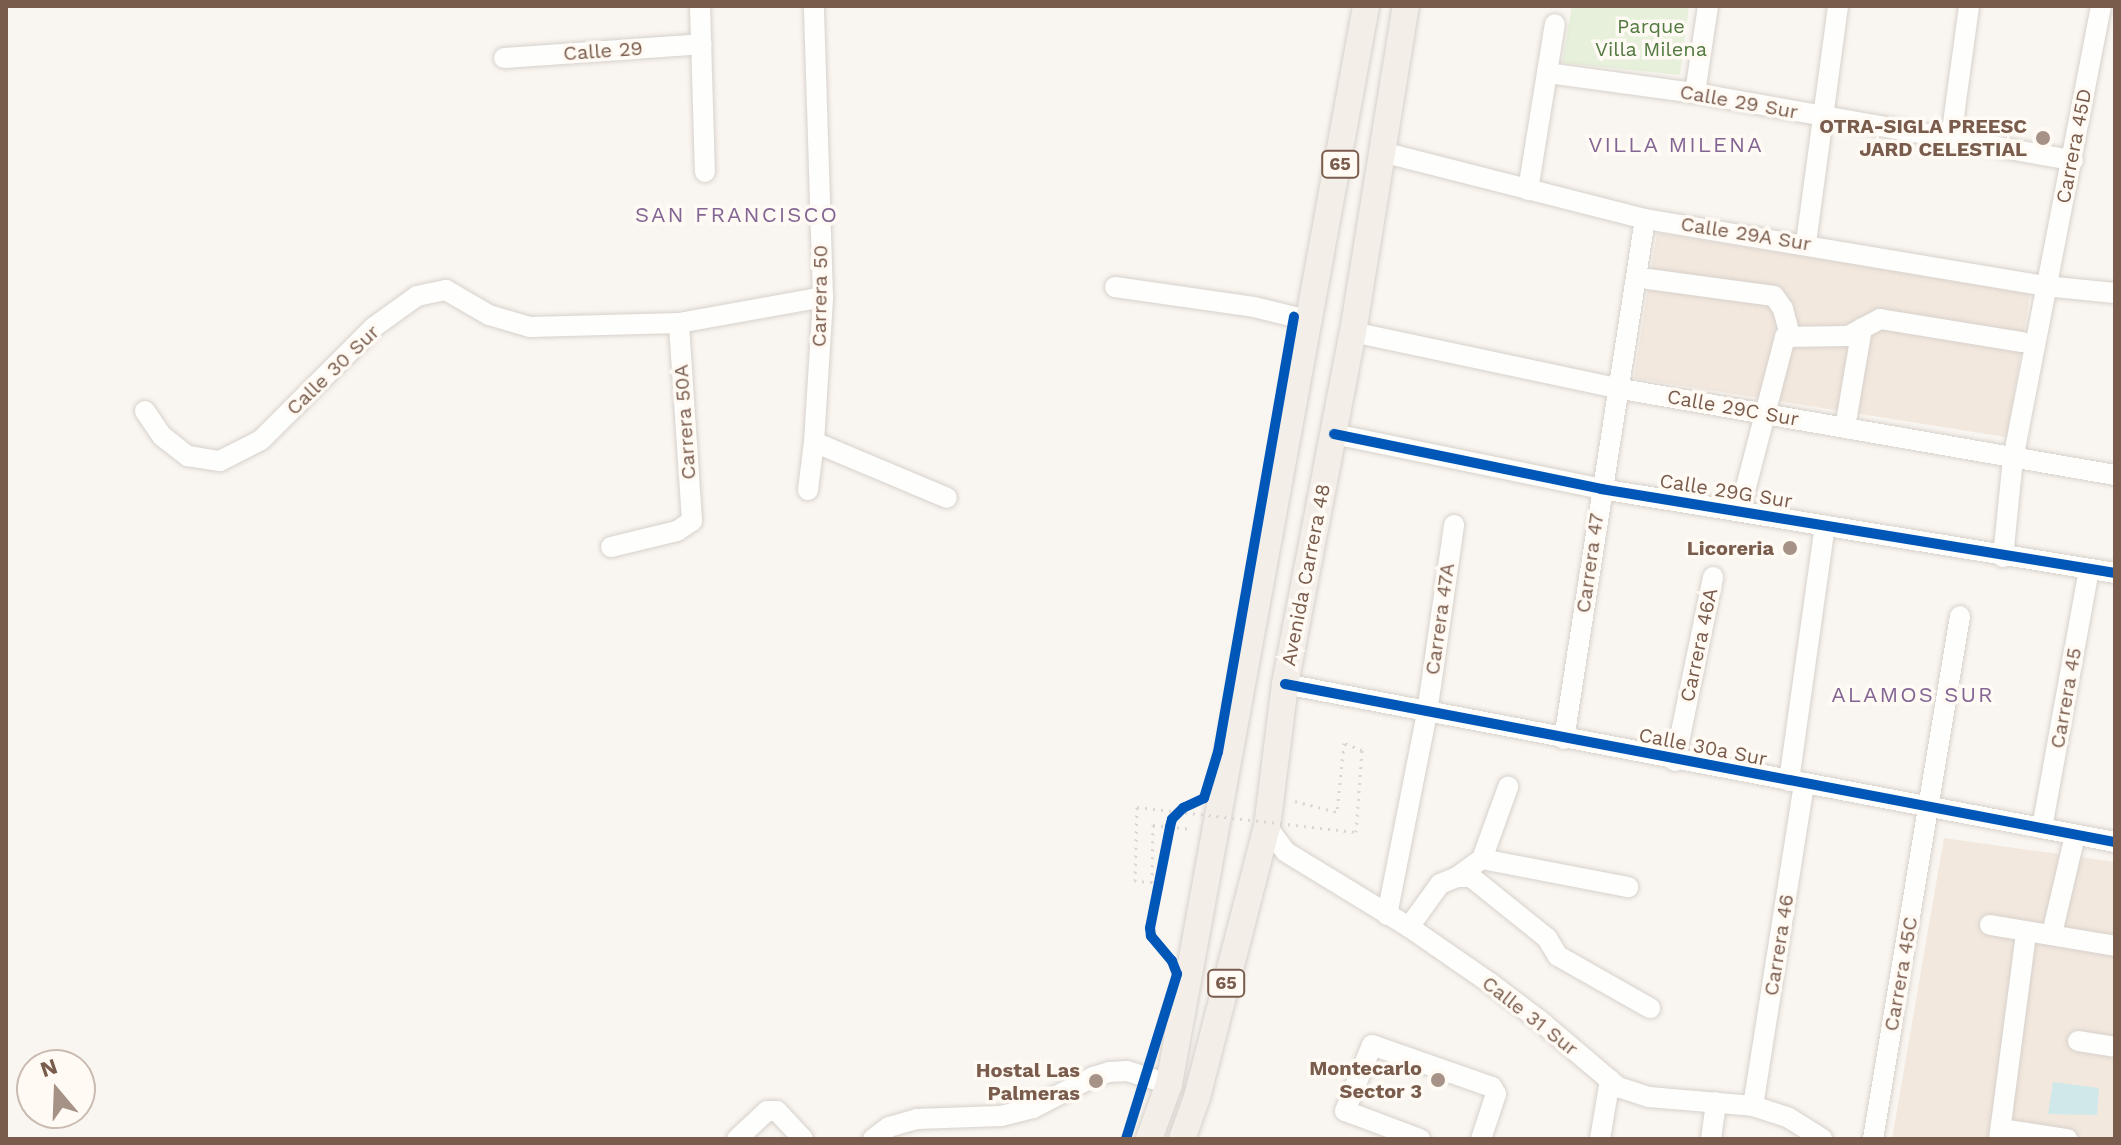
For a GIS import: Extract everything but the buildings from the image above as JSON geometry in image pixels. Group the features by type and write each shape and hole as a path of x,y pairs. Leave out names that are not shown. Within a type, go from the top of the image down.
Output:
{"main road":[{"name":"Avenida Carrera 48","path":"1149,1139 1169,1084 1311,321 1366,6"},
{"name":"Avenida Carrera 48","path":"1182,1139 1197,1097 1267,827 1285,684 1353,332 1406,6"}],"street":[{"path":"700,6 705,172"},
{"name":"Carrera 50","path":"808,490 823,297 814,6"},
{"path":"1695,93 1708,6"},
{"path":"1806,243 1838,6"},
{"path":"1951,138 1969,6"},
{"name":"Carrera 45D","path":"2003,557 2013,459 2101,6"},
{"path":"1528,190 1555,24"},
{"name":"Calle 29","path":"504,58 702,44"},
{"name":"Calle 29 Sur","path":"1547,73 1695,93 2073,160"},
{"name":"Calle 29A Sur","path":"1382,152 1645,219 1806,243 2045,286 2115,293"},
{"name":"Carrera 47","path":"1564,739 1616,388 1645,219"},
{"path":"1648,279 1774,296 1783,309 1790,335"},
{"path":"1115,287 1254,307 1311,321"},
{"name":"Calle 30 Sur","path":"145,411 162,436 188,456 220,461 261,440 374,327 417,296 446,290 489,315 530,327 679,323 823,297"},
{"path":"1740,510 1785,337 1840,337 1880,319 2022,342"},
{"name":"Carrera 50A","path":"611,547 677,531 692,521 679,323"},
{"path":"1847,416 1862,328"},
{"name":"Calle 29C Sur","path":"1353,332 1616,388 2115,475"},
{"name":"Calle 29G Sur","path":"1334,434 1601,489 2115,573"},
{"path":"814,442 947,498"},
{"name":"Carrera 47A","path":"1387,915 1427,713 1454,525"},
{"name":"Carrera 46","path":"1753,1106 1796,783 1825,526"},
{"name":"Carrera 45","path":"2042,828 2089,569"},
{"name":"Carrera 46A","path":"1675,761 1713,577"},
{"name":"Carrera 45C","path":"1873,1139 1960,616"},
{"name":"Calle 30a Sur","path":"1285,684 1675,761 2115,842"},
{"path":"1409,927 1440,884 1457,877 1482,859 1508,787"},
{"name":"Calle 31 Sur","path":"1267,827 1286,852 1409,927 1539,1020 1610,1080 1638,1095 1753,1106 1789,1118 1822,1139"},
{"path":"2052,934 2075,835"},
{"path":"1482,859 1628,887"},
{"path":"1457,877 1471,877 1547,938 1558,956 1650,1008"},
{"path":"1990,925 2115,946"},
{"path":"2026,933 2000,1134 2067,1139"},
{"path":"2078,1041 2115,1047"},
{"path":"1420,1139 1345,1111 1372,1045 1492,1087 1496,1094 1481,1139"},
{"path":"873,1139 889,1127 917,1119 1001,1116 1033,1108 1109,1072 1127,1071 1169,1084"},
{"path":"1600,1139 1610,1080"},
{"path":"1711,1139 1716,1102"},
{"path":"737,1139 767,1111 777,1111 803,1139"}],"path":[{"path":"1216,832 1153,825 1152,882 1135,881 1137,807 1356,832 1362,750 1344,743 1337,812 1288,799"},
{"path":"1167,840 1172,819 1197,802"},
{"path":"1156,898 1164,854"}],"shaded area":[{"path":"1657,233 2030,292 2007,437 1634,378"},
{"path":"1944,838 2115,862 2115,1139 1892,1139"}],"green space":[{"name":"Parque Villa Milena","path":"1572,6 1689,6 1680,75 1562,63"}],"water":[{"path":"2053,1082 2099,1088 2097,1115 2048,1114"}],"cycle path":[{"path":"1126,1139 1177,974 1172,961 1151,936 1150,928 1170,827 1172,819 1183,808 1204,798 1218,752 1294,317"},
{"path":"1334,434 1601,489 2115,573"},
{"path":"1285,684 2115,842"}],"place":[{"name":"OTRA-SIGLA PREESC JARD CELESTIAL","path":"2043,138"},
{"name":"Licoreria","path":"1790,548"},
{"name":"Montecarlo Sector 3","path":"1438,1080"},
{"name":"Hostal Las Palmeras","path":"1096,1081"}],"district":[{"name":"VILLA MILENA","path":"1676,145"},
{"name":"SAN FRANCISCO","path":"737,215"},
{"name":"ALAMOS SUR","path":"1913,695"}]}
